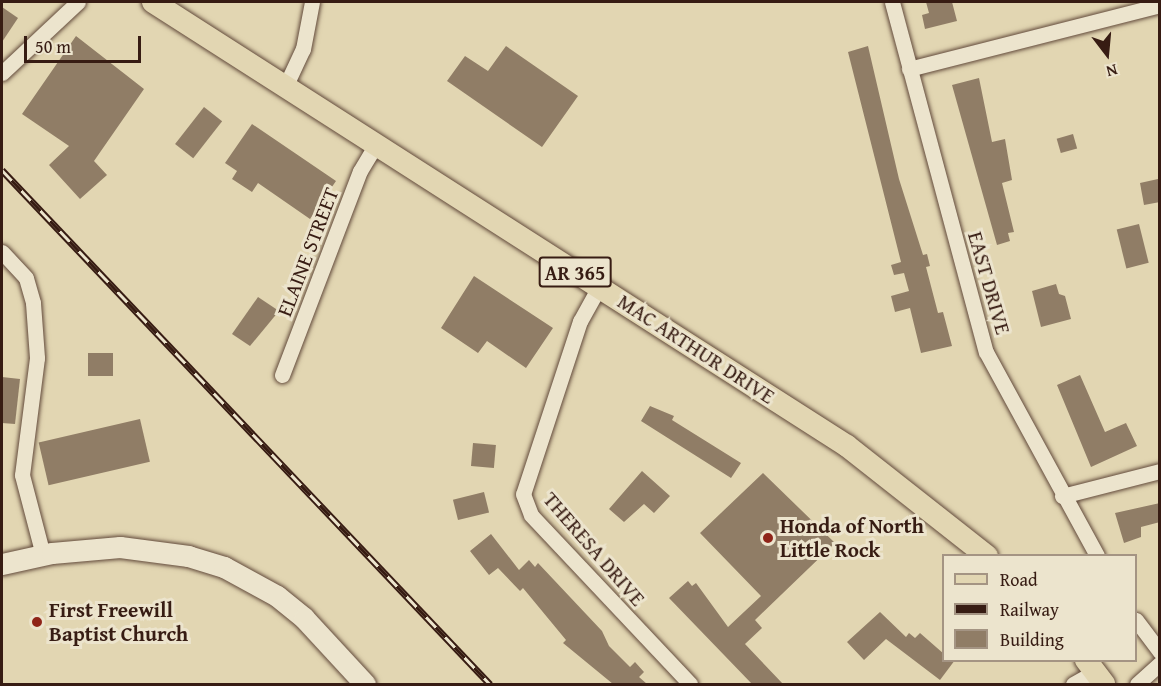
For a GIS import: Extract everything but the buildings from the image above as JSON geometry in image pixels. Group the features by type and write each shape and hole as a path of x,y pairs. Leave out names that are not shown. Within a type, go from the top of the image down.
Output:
{"main road":[{"name":"MAC ARTHUR DRIVE","path":"153,2 847,446 986,554"}],"street":[{"path":"2,73 23,57 75,2"},
{"path":"286,85 303,49 312,2"},
{"name":"EAST DRIVE","path":"892,2 986,351 1062,496 1096,554"},
{"path":"909,69 1160,5"},
{"name":"ELAINE STREET","path":"282,375 360,171 376,144"},
{"path":"2,252 26,278 33,303 37,358 22,475 43,555"},
{"name":"THERESA DRIVE","path":"599,287 580,321 523,494 531,515 690,684"},
{"path":"1062,496 1160,471"},
{"path":"2,564 43,555 102,548 141,549 188,556 224,567 268,590 304,618 365,684"},
{"path":"1137,621 1160,652"},
{"path":"1137,684 1160,663"},
{"path":"1073,684 1095,672"}],"railway":[{"path":"2,170 490,684"}],"place":[{"name":"Honda of North Little Rock","path":"768,538"},
{"name":"First Freewill Baptist Church","path":"37,622"}]}
